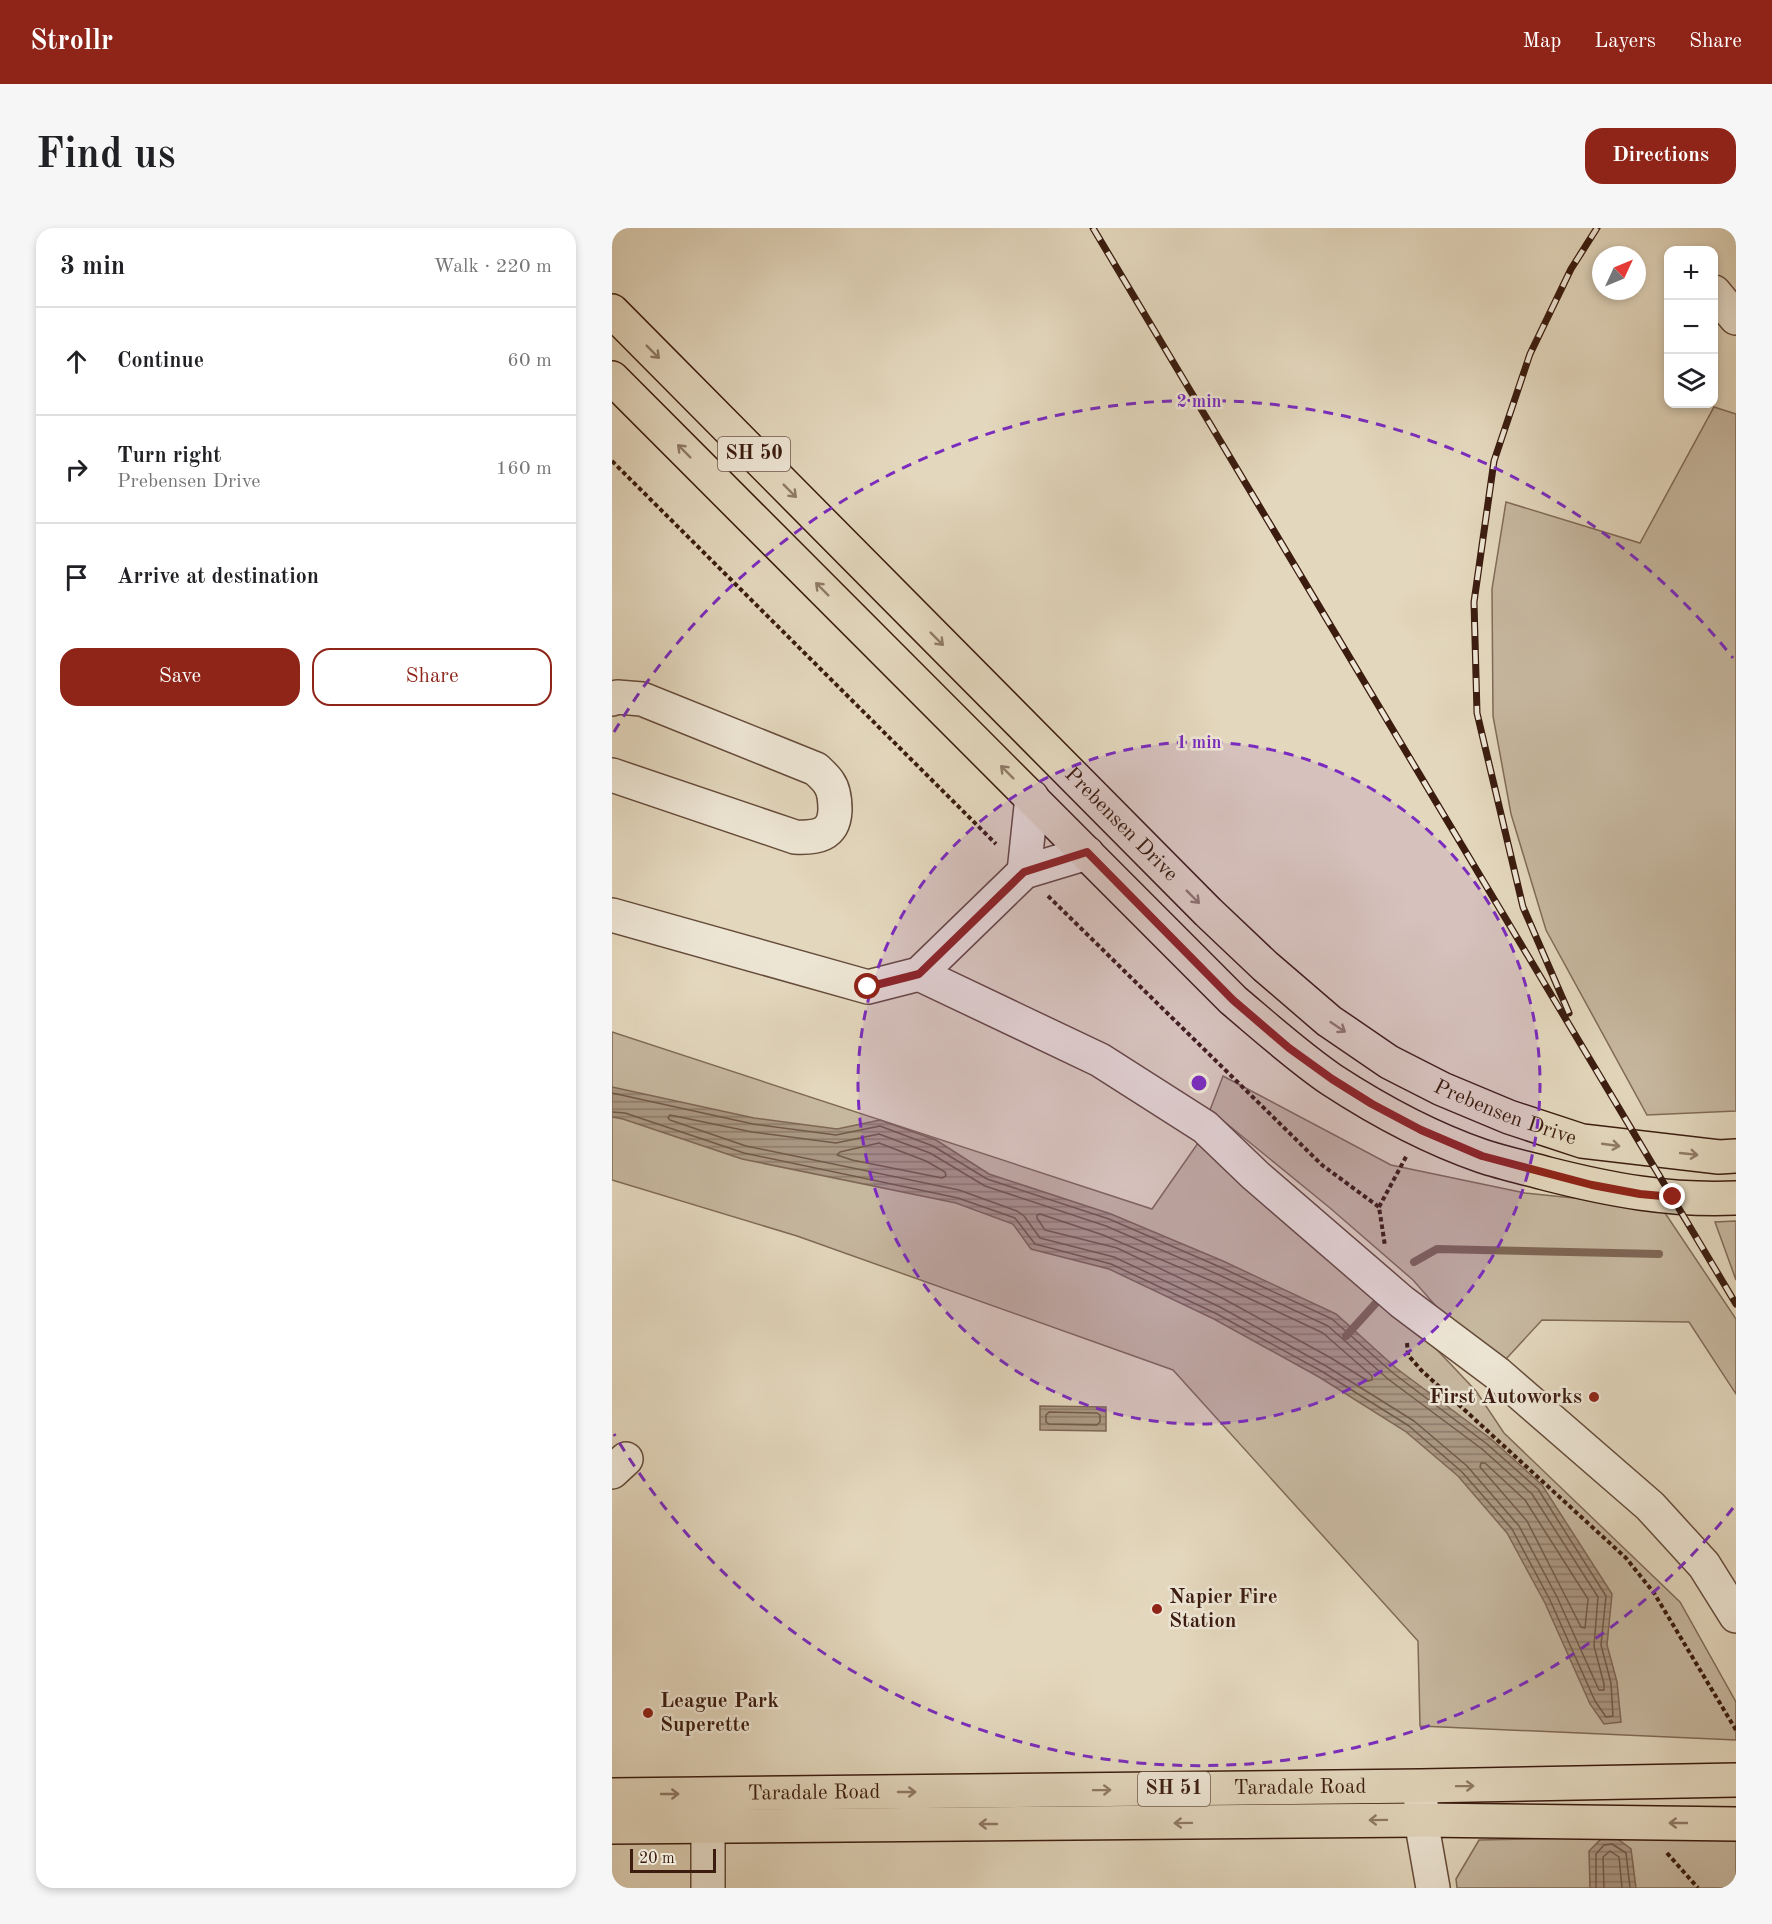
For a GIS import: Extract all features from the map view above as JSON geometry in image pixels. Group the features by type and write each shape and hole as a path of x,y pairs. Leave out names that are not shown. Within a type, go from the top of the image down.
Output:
{"main road":[{"name":"Prebensen Drive","path":"612,311 1209,912 1265,966 1329,1022 1389,1062 1442,1089 1509,1117 1582,1141 1686,1153 1736,1156"},
{"name":"Prebensen Drive","path":"612,378 1233,1000 1289,1048 1332,1079 1382,1109 1421,1130 1482,1156 1592,1185 1640,1194 1736,1198"},
{"name":"Taradale Road","path":"612,1827 708,1810 1421,1786 1736,1780"},
{"name":"Taradale Road","path":"612,1795 708,1810 1736,1824"}],"street":[{"path":"1718,298 1736,318"},
{"path":"612,699 642,699 816,769 829,783 835,801 834,820 828,831 813,838 795,837 612,775"},
{"path":"1024,872 1032,797"},
{"path":"612,915 868,987 919,974 1024,872 1087,852"},
{"path":"919,974 1100,1060 1205,1127 1255,1175 1402,1302 1498,1374 1650,1506 1704,1565 1736,1616"},
{"path":"1421,1786 1421,1820 1433,1888"},
{"path":"708,1810 708,1888"}],"path":[{"path":"612,461 1322,1165 1379,1208"},
{"path":"1385,1251 1379,1208 1408,1154"},
{"path":"1402,1302 1408,1355 1421,1370 1626,1558 1654,1593 1736,1730"},
{"path":"1664,1823 1665,1851 1698,1888"}],"shaded area":[{"path":"1713,408 1736,414 1736,1111 1647,1115 1546,930 1511,814 1493,716 1492,589 1506,502 1640,543"},
{"path":"612,1032 1152,1209 1198,1143 1388,1298 1476,1391 1504,1433 1680,1602 1736,1702 1736,1740 1420,1726 1418,1641 1173,1370 797,1236 612,1180"},
{"path":"1223,1076 1391,1165 1525,1193 1661,1207 1736,1319 1736,1394 1689,1322 1542,1320 1494,1372 1413,1280 1330,1208 1210,1110"},
{"path":"1736,1221 1736,1280 1715,1222"},
{"path":"1736,1834 1736,1888 1457,1888 1456,1879 1479,1840"}],"water":[{"path":"612,1087 754,1118 837,1129 880,1120 936,1140 989,1174 1111,1214 1223,1261 1336,1314 1396,1368 1491,1439 1542,1485 1612,1594 1607,1645 1617,1682 1621,1722 1604,1724 1590,1704 1545,1603 1507,1533 1458,1476 1405,1431 1319,1377 1214,1319 1109,1269 1031,1249 1013,1224 956,1203 742,1159 612,1117"},
{"path":"1040,1406 1106,1407 1106,1431 1040,1430"},
{"path":"1615,1837 1631,1849 1636,1888 1590,1888 1589,1851 1601,1839"}],"waterway":[{"path":"1414,1262 1437,1249 1659,1254"},
{"path":"1346,1336 1376,1303"}],"railway":[{"path":"1093,228 1736,1304"},
{"path":"1569,1013 1523,907 1477,713 1474,602 1494,461 1530,354 1571,269 1597,228"}],"place":[{"name":"First Autoworks","path":"1594,1397"},
{"name":"Napier Fire Station","path":"1157,1609"},
{"name":"League Park Superette","path":"648,1713"}],"route":[{"path":"868,987 919,974 1024,872 1087,852 1233,1000 1289,1048 1372,1104 1421,1130 1482,1156 1592,1185 1640,1194 1673,1197"}]}
